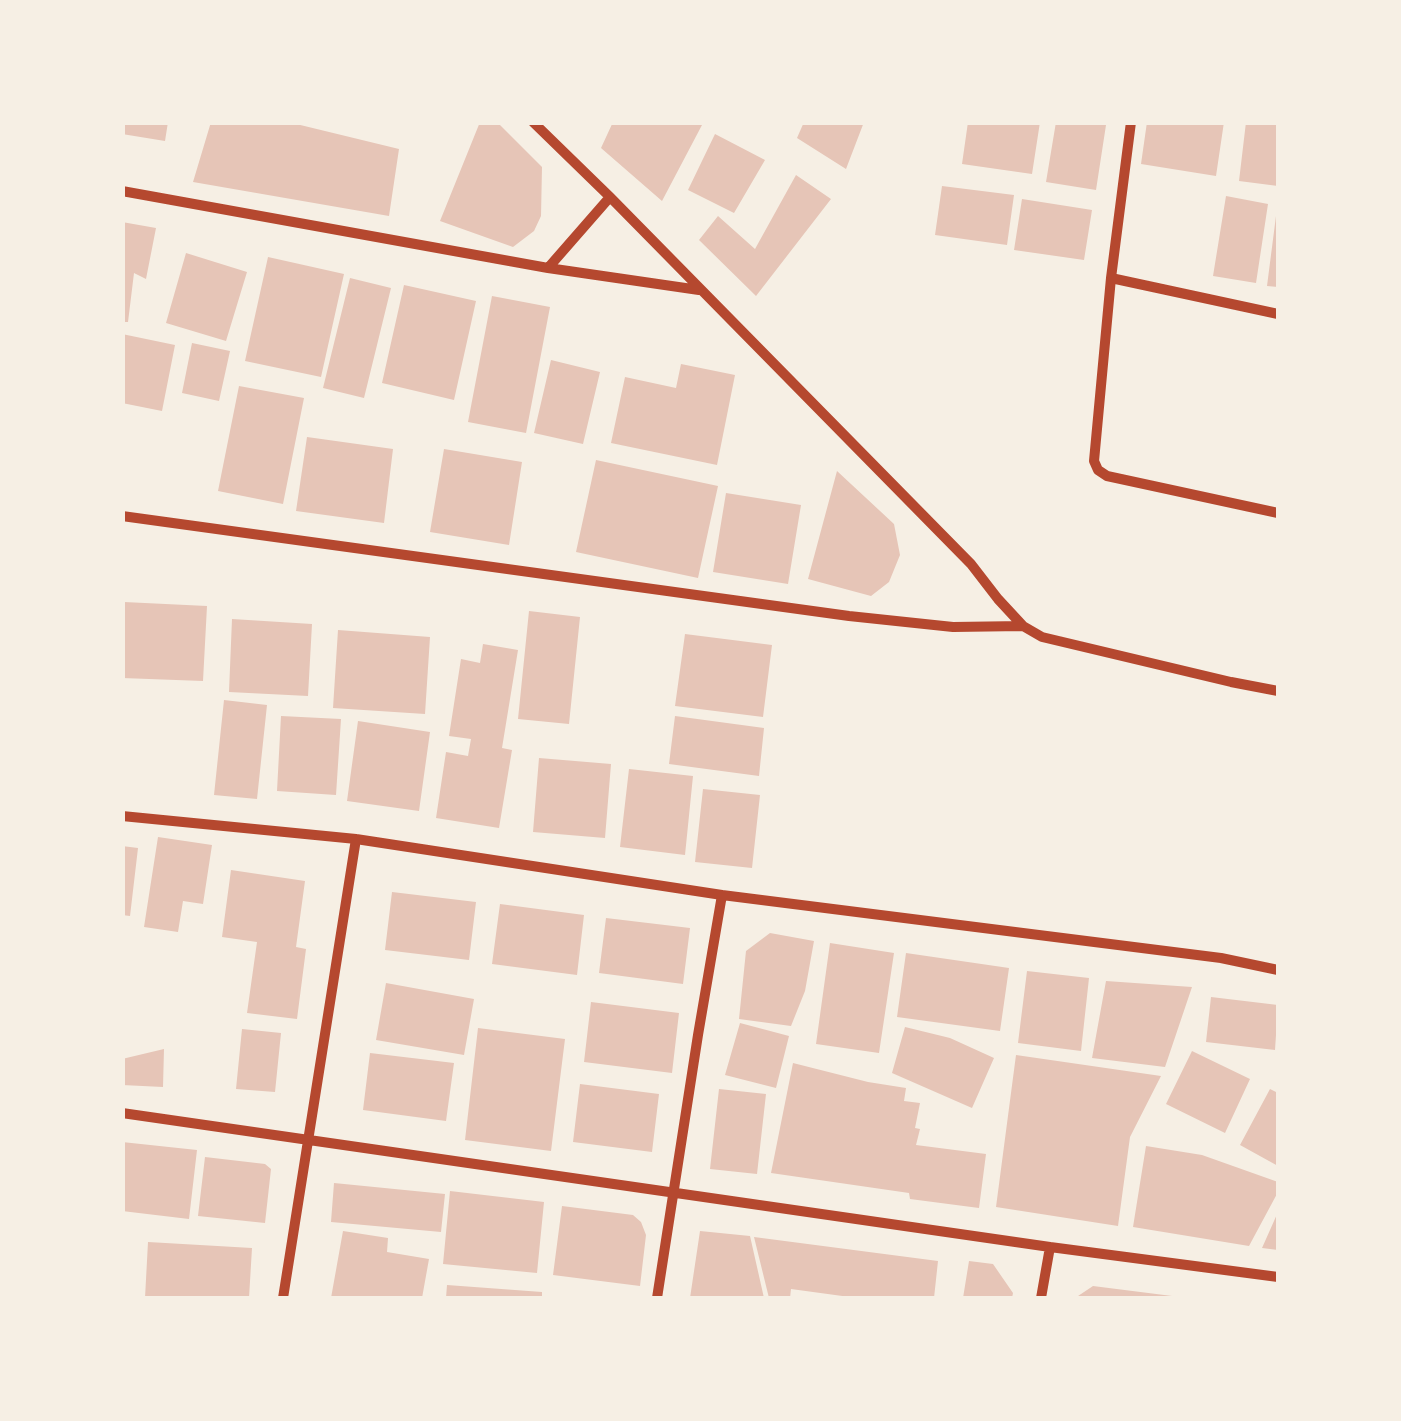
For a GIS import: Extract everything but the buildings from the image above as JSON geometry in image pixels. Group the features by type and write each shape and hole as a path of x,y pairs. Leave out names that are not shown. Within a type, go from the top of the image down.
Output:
{"street":[{"path":"533,122 971,564 1023,626 1042,637 1278,691"},
{"path":"1131,122 1094,460 1098,470 1107,476 1278,513"},
{"path":"122,192 548,268 700,290"},
{"path":"548,268 610,197"},
{"path":"1111,278 1278,314"},
{"path":"122,516 850,616 953,628 1023,626"},
{"path":"122,816 356,839 722,894 1220,958 1278,970"},
{"path":"282,1298 356,839"},
{"path":"657,1298 722,894"},
{"path":"122,1113 1278,1277"},
{"path":"1041,1298 1050,1247"}]}
